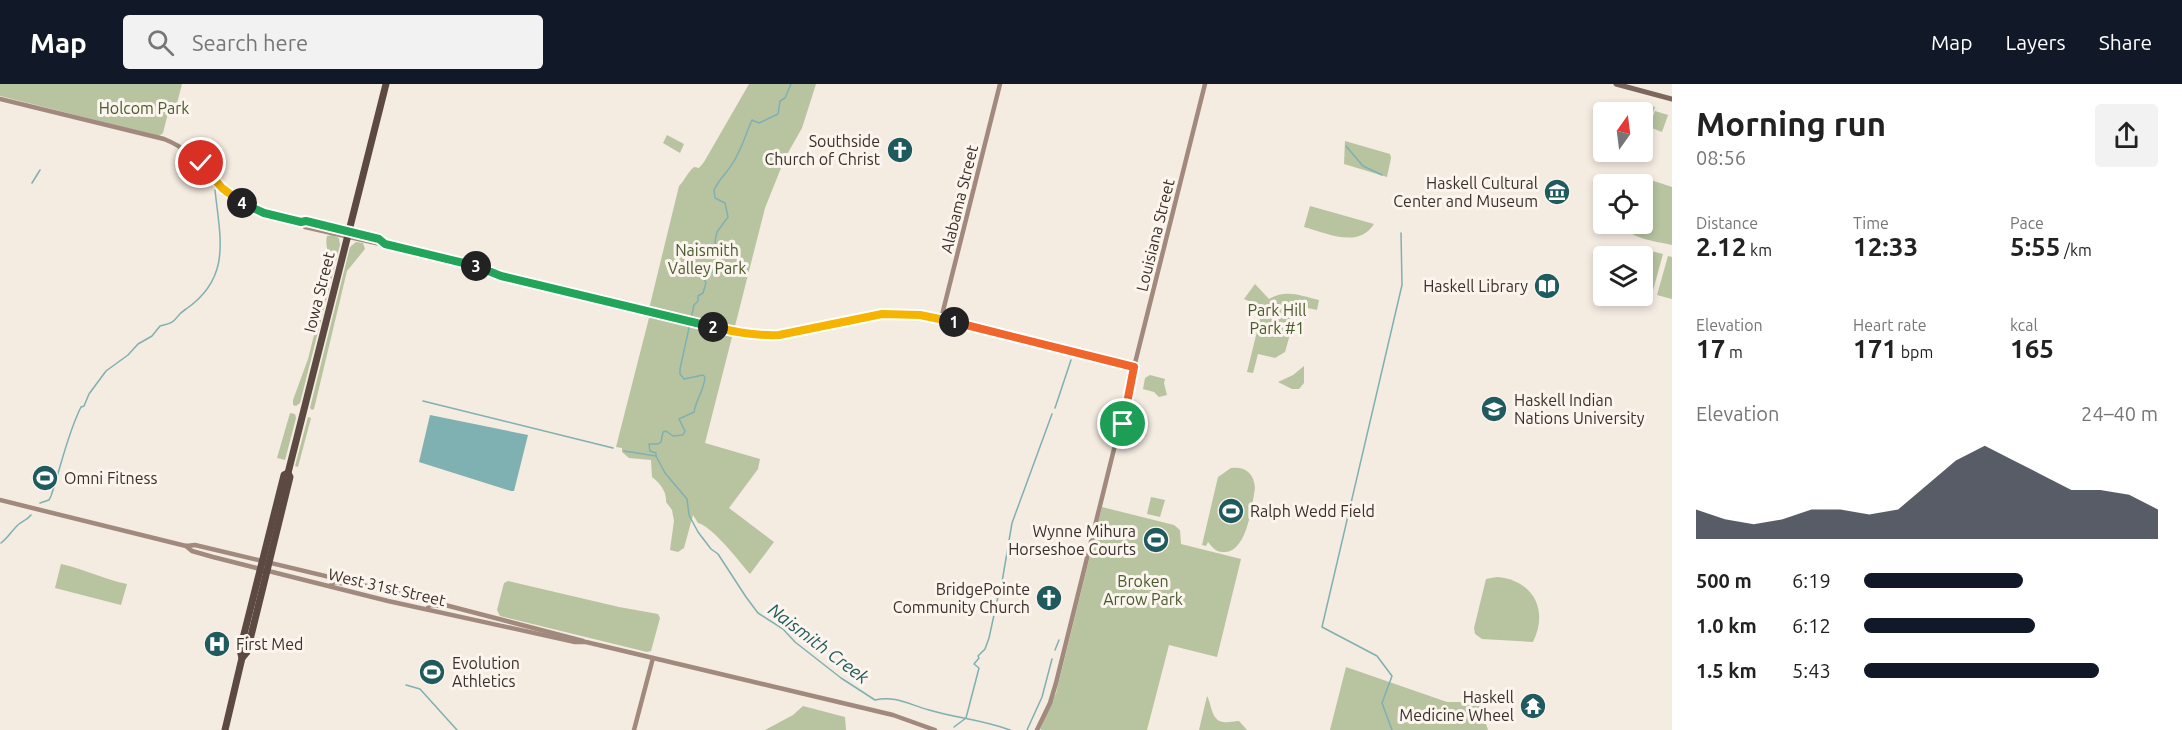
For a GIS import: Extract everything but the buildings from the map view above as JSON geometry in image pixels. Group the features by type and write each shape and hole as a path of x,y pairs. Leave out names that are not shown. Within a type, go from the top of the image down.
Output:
{"highway":[{"name":"Iowa Street","path":"225,730 242,658 247,652 269,566 290,477 288,473 386,84"},
{"name":"Iowa Street","path":"242,658 240,650 260,568 284,475 288,473"}],"main road":[{"name":"Alabama Street","path":"941,319 1000,84"},
{"name":"Louisiana Street","path":"1037,730 1054,689 1118,434 1123,424 1130,394 1128,391 1205,84"},
{"path":"1616,84 1672,99"},
{"path":"0,99 172,143 194,156 222,188 238,201 264,213 301,222 305,227 471,264 501,276 684,320 764,336 882,314 904,314 941,319 1134,367"},
{"name":"West 31st Street","path":"0,500 186,546 192,550 260,568 269,566 370,586 452,606 559,633 585,642 893,715 935,730"},
{"name":"West 31st Street","path":"186,546 195,545 262,560 269,566 330,586 575,642 585,642"},
{"path":"330,586 334,582 360,587 370,586"},
{"path":"426,609 430,605 452,606"},
{"path":"634,730 652,658"}],"green space":[{"name":"Holcom Park","path":"0,84 182,84 176,107 168,113 163,133 159,136 0,96"},
{"name":"Naismith Valley Park","path":"749,84 816,84 802,128 785,158 765,208 734,330 649,309 679,186 694,167 699,168 704,162"},
{"path":"1655,111 1668,115 1662,132 1653,129"},
{"path":"667,135 684,144 680,153 663,143"},
{"path":"1345,141 1390,154 1387,177 1344,164"},
{"path":"1653,181 1672,187 1672,245 1633,234 1653,234"},
{"path":"1310,206 1374,224 1367,232 1351,238 1322,233 1304,227"},
{"path":"332,235 339,238 340,245 300,403 296,406 293,405 293,400 308,359 330,271 326,240 327,236"},
{"path":"356,242 363,243 365,249 347,271 312,410 310,408 350,247"},
{"path":"1653,252 1663,254 1653,290"},
{"path":"1668,256 1672,257 1672,299 1657,295"},
{"name":"Park Hill Park #1","path":"1255,284 1269,299 1288,294 1319,300 1317,310 1298,306 1285,352 1275,358 1258,354 1253,373 1247,372 1263,307 1244,299"},
{"name":"Naismith Valley Park","path":"650,314 733,333 705,443 760,459 758,469 729,508 774,542 750,574 718,537 698,523 693,515 684,548 678,552 670,550 674,521 672,510 666,502 662,488 652,477 651,460 629,458 622,452 622,448 616,447"},
{"path":"1304,366 1304,383 1299,389 1292,389 1278,382 1293,375"},
{"path":"1150,375 1165,379 1167,395 1159,397 1154,392 1143,389 1145,378"},
{"path":"290,413 295,414 296,418 285,460 277,458"},
{"path":"308,417 311,418 298,467 295,466"},
{"path":"1231,468 1241,468 1248,472 1253,478 1255,488 1250,516 1243,537 1231,551 1221,552 1214,549 1208,542 1206,546 1202,545 1218,477"},
{"path":"1151,497 1165,500 1160,517 1147,514"},
{"name":"Broken Arrow Park","path":"1102,507 1174,525 1180,530 1181,544 1241,559 1217,657 1169,645 1147,730 1042,730 1040,729 1056,693"},
{"path":"61,564 127,584 121,605 55,588"},
{"path":"1497,577 1510,579 1520,584 1534,599 1539,619 1538,630 1533,642 1482,639 1475,634 1474,628 1486,579"},
{"path":"508,581 658,614 660,618 651,651 647,652 500,616 497,610 504,583"},
{"path":"1346,667 1447,702 1479,702 1488,730 1330,730"},
{"path":"1207,696 1212,712 1219,721 1239,721 1247,730 1199,730"},
{"path":"803,706 845,717 846,730 765,730 793,715"}],"water":[{"path":"430,415 528,435 514,491 419,462"}],"waterway":[{"name":"Naismith Creek","path":"791,84 785,98 780,101 778,114 759,123 752,120 737,156 714,190 715,198 725,203 728,217 717,232 715,241 718,259 713,272 707,274 704,279 706,283 703,293 698,296 698,301 694,305 680,369 680,374 684,379 703,375 705,377 702,391 694,412 679,419 685,431 683,435 673,436 666,431 663,432 661,442 649,444 650,451 656,453 665,473 687,499 689,515 698,532 711,549 718,554 758,613 783,629 795,642 841,678 875,700 896,700 1010,730"},
{"path":"1346,146 1363,166 1382,175"},
{"path":"32,183 40,170"},
{"path":"40,503 49,500 76,418 89,394 106,371 128,355 138,344 152,336 160,326 173,321 201,297 211,284 220,256 215,190"},
{"path":"1392,730 1382,703 1392,676 1377,656 1322,627 1402,285 1401,233"},
{"path":"1055,408 1071,360"},
{"path":"423,401 613,448"},
{"path":"1002,582 1012,523 1052,414"},
{"path":"624,451 656,456"},
{"path":"1,543 31,515"},
{"path":"954,727 966,718 979,668 974,664 985,649 989,638 999,592"},
{"path":"1055,650 1059,640"},
{"path":"1027,730 1042,697 1052,659"},
{"path":"406,685 420,689 457,730"}],"place":[{"name":"Southside Church of Christ","path":"900,150"},
{"name":"Haskell Cultural Center and Museum","path":"1557,192"},
{"name":"Haskell Library","path":"1547,286"},
{"name":"Haskell Indian Nations University","path":"1494,409"},
{"name":"Omni Fitness","path":"45,478"},
{"name":"Ralph Wedd Field","path":"1231,511"},
{"name":"Wynne Mihura Horseshoe Courts","path":"1156,540"},
{"name":"BridgePointe Community Church","path":"1049,598"},
{"name":"First Med","path":"217,644"},
{"name":"Evolution Athletics","path":"432,672"},
{"name":"Haskell Medicine Wheel","path":"1533,706"}],"route":[{"path":"201,163 210,176 233,198 267,214 379,239 385,244 471,264 501,276 745,334 779,335 876,315 904,314 954,322 1134,367 1123,424"}]}
